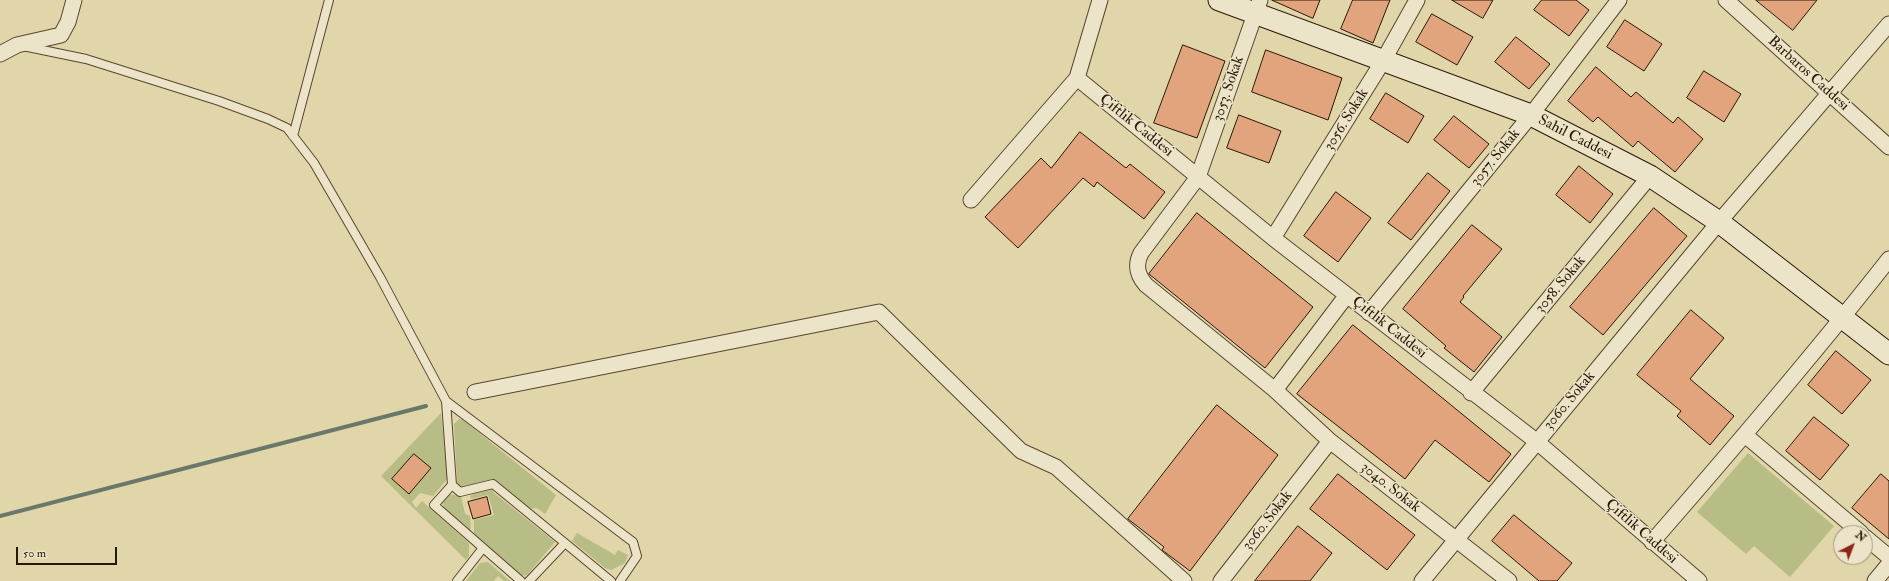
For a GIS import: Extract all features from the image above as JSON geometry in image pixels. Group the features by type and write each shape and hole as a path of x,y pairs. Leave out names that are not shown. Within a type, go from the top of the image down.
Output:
{"street":[{"path":"0,54 17,45 61,35 70,17 74,0"},
{"path":"971,200 1077,78 1100,0"},
{"name":"Sahil Caddesi","path":"1219,0 1257,7 1383,61 1531,116 1650,176 1719,222 1889,354"},
{"name":"3056. Sokak","path":"1273,238 1383,61 1417,0"},
{"name":"3057. Sokak","path":"1369,312 1531,116 1619,0"},
{"name":"Barbaros Caddesi","path":"1726,0 1889,147"},
{"name":"3053. Sokak","path":"1257,7 1198,177 1141,253 1137,265 1138,272 1146,285 1275,390"},
{"name":"3060. Sokak","path":"1422,581 1536,441 1719,222 1889,24"},
{"path":"0,42 17,45"},
{"name":"Çiftlik Caddesi","path":"1077,78 1273,238 1471,393 1536,441 1698,581"},
{"name":"3058. Sokak","path":"1471,393 1650,176"},
{"path":"1652,542 1745,435 1889,259"},
{"path":"1275,390 1347,295"},
{"path":"475,392 879,312 1021,451 1056,467 1184,581"},
{"name":"3040. Sokak","path":"1275,390 1330,441 1509,581"},
{"path":"1745,435 1852,525"},
{"name":"3060. Sokak","path":"1221,581 1330,441"},
{"path":"1873,544 1889,557"},
{"path":"1875,581 1889,564"}],"lane":[{"path":"293,136 329,0"},
{"path":"17,45 86,59 219,102 268,119 287,128 322,176 380,277 446,401 452,485 460,492 493,484 611,581"},
{"path":"446,401 633,542 636,556 620,581"},
{"path":"452,485 434,505 521,581"},
{"path":"529,581 565,543"},
{"path":"457,581 483,548"}],"green space":[{"path":"441,413 448,478 433,496 420,493 412,502 416,508 422,501 469,543 469,556 466,560 381,476"},
{"path":"459,419 463,420 556,495 545,514 537,508 529,509 496,480 458,487 454,424"},
{"path":"1748,453 1833,525 1833,527 1790,577 1754,546 1746,554 1697,512"},
{"path":"491,487 494,493 555,542 527,575 520,576 474,536 474,520 494,515 488,495 471,499 470,496 475,493 474,491"},
{"path":"449,494 461,496 465,514 470,516 471,533 444,508 442,501"},
{"path":"577,533 615,555 618,550 628,555 625,563 611,570 605,568 572,541"},
{"path":"488,562 510,581 504,581 498,576 494,581 466,581 480,563"}],"building":[{"path":"1272,0 1320,0 1313,18"},
{"path":"1353,0 1390,0 1373,43 1341,29"},
{"path":"1452,0 1493,0 1483,18"},
{"path":"1542,0 1576,0 1589,10 1569,36 1534,10"},
{"path":"1756,0 1817,0 1793,30"},
{"path":"1432,14 1473,37 1457,65 1416,42"},
{"path":"1625,20 1662,44 1644,71 1607,47"},
{"path":"1516,37 1550,64 1529,89 1495,62"},
{"path":"1183,45 1225,61 1197,138 1154,123"},
{"path":"1266,50 1342,78 1328,120 1252,92"},
{"path":"1596,67 1631,97 1636,92 1673,123 1678,117 1703,139 1675,172 1638,141 1633,147 1598,117 1593,122 1568,101"},
{"path":"1704,71 1741,94 1724,122 1687,98"},
{"path":"1386,93 1424,116 1408,143 1370,119"},
{"path":"1239,115 1281,131 1269,163 1227,148"},
{"path":"1454,116 1489,144 1469,168 1434,140"},
{"path":"1080,132 1126,168 1130,164 1165,192 1144,219 1097,182 1094,187 1083,178 1018,248 985,217 1041,158 1051,168"},
{"path":"1579,166 1613,194 1590,223 1556,195"},
{"path":"1428,173 1450,191 1411,240 1388,223"},
{"path":"1336,192 1371,218 1338,262 1304,236"},
{"path":"1654,208 1687,236 1603,335 1570,307"},
{"path":"1197,213 1313,307 1265,368 1149,274"},
{"path":"1472,225 1502,249 1463,296 1464,297 1460,302 1502,337 1474,372 1444,348 1446,346 1403,309"},
{"path":"1691,310 1724,338 1690,379 1734,416 1710,445 1677,416 1681,411 1637,375"},
{"path":"1353,325 1511,454 1489,482 1435,440 1405,479 1297,394"},
{"path":"1836,351 1871,380 1842,414 1808,385"},
{"path":"1217,405 1278,455 1190,571 1162,550 1164,547 1128,519"},
{"path":"1814,417 1849,445 1820,480 1786,451"},
{"path":"414,454 431,468 409,494 392,479"},
{"path":"1338,474 1415,535 1387,570 1310,509"},
{"path":"1881,474 1889,481 1889,539 1873,525 1852,508"},
{"path":"487,497 491,514 473,519 468,502"},
{"path":"1514,515 1572,563 1557,581 1539,581 1492,541"},
{"path":"1298,526 1332,553 1310,581 1255,581"}],"waterway":[{"path":"0,516 426,406"}]}
